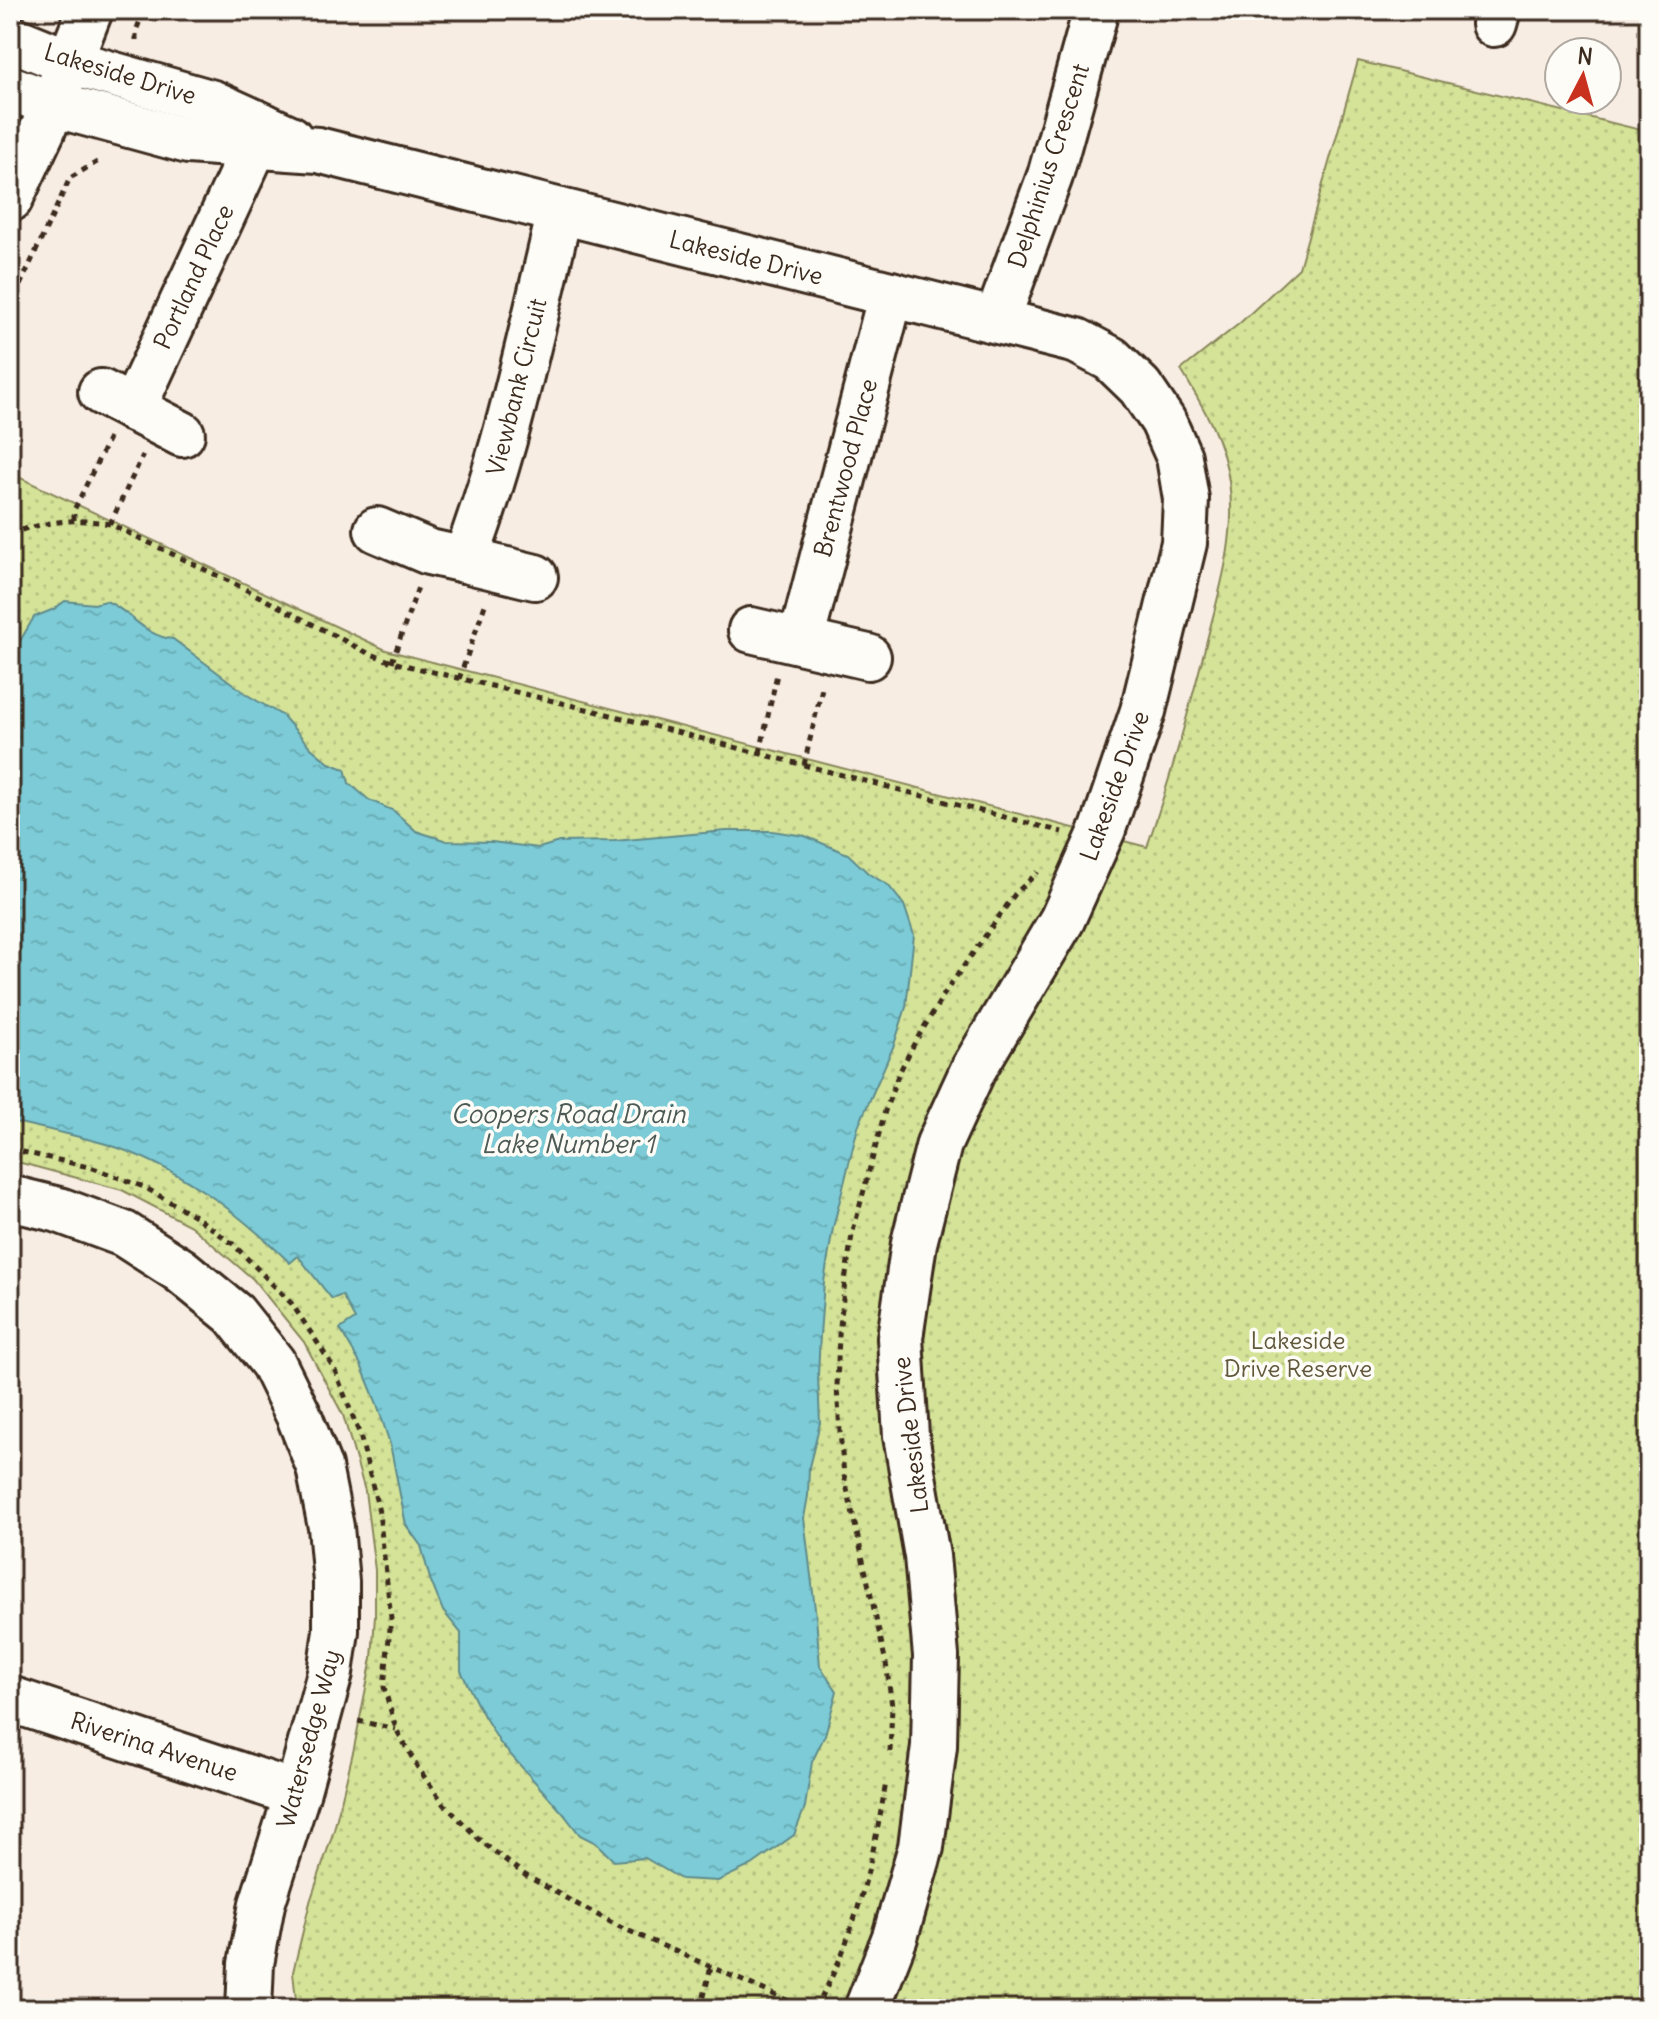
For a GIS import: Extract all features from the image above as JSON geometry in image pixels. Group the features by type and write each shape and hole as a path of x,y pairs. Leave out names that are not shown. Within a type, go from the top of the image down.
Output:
{"street":[{"path":"10,199 90,10"},
{"name":"Delphinius Crescent","path":"997,320 1050,176 1096,10"},
{"name":"Lakeside Drive","path":"10,38 69,62 213,103 260,136"},
{"name":"Lakeside Drive","path":"10,88 52,104 188,141 260,136 1077,341 1111,359 1140,387 1163,421 1179,457 1186,499 1184,543 1143,711 1103,829 1062,920 967,1082 939,1144 914,1243 900,1338 906,1436 927,1556 936,1656 934,1746 921,1847 895,1937 867,2009"},
{"name":"Portland Place","path":"140,412 260,136"},
{"name":"Viewbank Circuit","path":"482,564 486,505 513,410 560,211"},
{"name":"Brentwood Place","path":"807,643 891,294"},
{"path":"377,530 482,564"},
{"name":"Watersedge Way","path":"10,1198 59,1210 124,1234 180,1270 234,1314 273,1363 319,1467 331,1527 336,1631 330,1673 297,1794 262,1904 251,1964 249,2009"},
{"name":"Riverina Avenue","path":"10,1699 297,1794"}],"path":[{"path":"10,307 70,178 112,153"},
{"path":"74,520 74,510 140,412"},
{"path":"110,524 140,412"},
{"path":"10,534 59,521 110,524 366,652 392,662 603,713 1062,832"},
{"path":"392,662 482,564"},
{"path":"459,679 482,564"},
{"path":"760,753 807,643"},
{"path":"804,765 807,643"},
{"path":"10,1149 93,1168 144,1187 195,1216 233,1244 292,1304 334,1368 360,1435 379,1512 391,1618 384,1687 396,1729 418,1768 444,1804 482,1842 525,1875 620,1927 807,2009"},
{"path":"701,2009 711,1966"}],"green space":[{"name":"Lakeside Drive Reserve","path":"1358,61 1543,106 1543,116 1583,116 1649,132 1649,2009 297,2009 293,1972 310,1902 334,1830 372,1658 375,1570 365,1491 343,1415 304,1342 253,1279 191,1226 122,1190 10,1160 10,473 386,650 1147,847 1201,663 1222,579 1231,520 1229,481 1222,451 1204,409 1181,370 1240,323 1299,268"}],"water":[{"name":"Coopers Road Drain Lake Number 1","path":"65,601 94,604 106,601 153,633 173,639 249,696 283,716 311,748 329,763 345,769 349,783 369,800 394,811 416,831 447,841 492,842 539,848 559,842 614,841 726,831 772,831 805,836 848,854 869,874 888,885 904,905 914,935 906,1007 894,1045 858,1127 833,1228 824,1282 818,1375 820,1423 809,1467 804,1518 820,1666 837,1691 825,1735 812,1762 805,1807 794,1835 752,1865 718,1881 681,1879 645,1858 614,1861 596,1843 580,1835 500,1743 461,1671 461,1633 443,1611 421,1546 406,1525 390,1444 377,1404 361,1365 340,1329 355,1319 342,1295 332,1299 298,1256 290,1263 227,1208 158,1165 106,1144 10,1121 10,658 34,617"}]}
